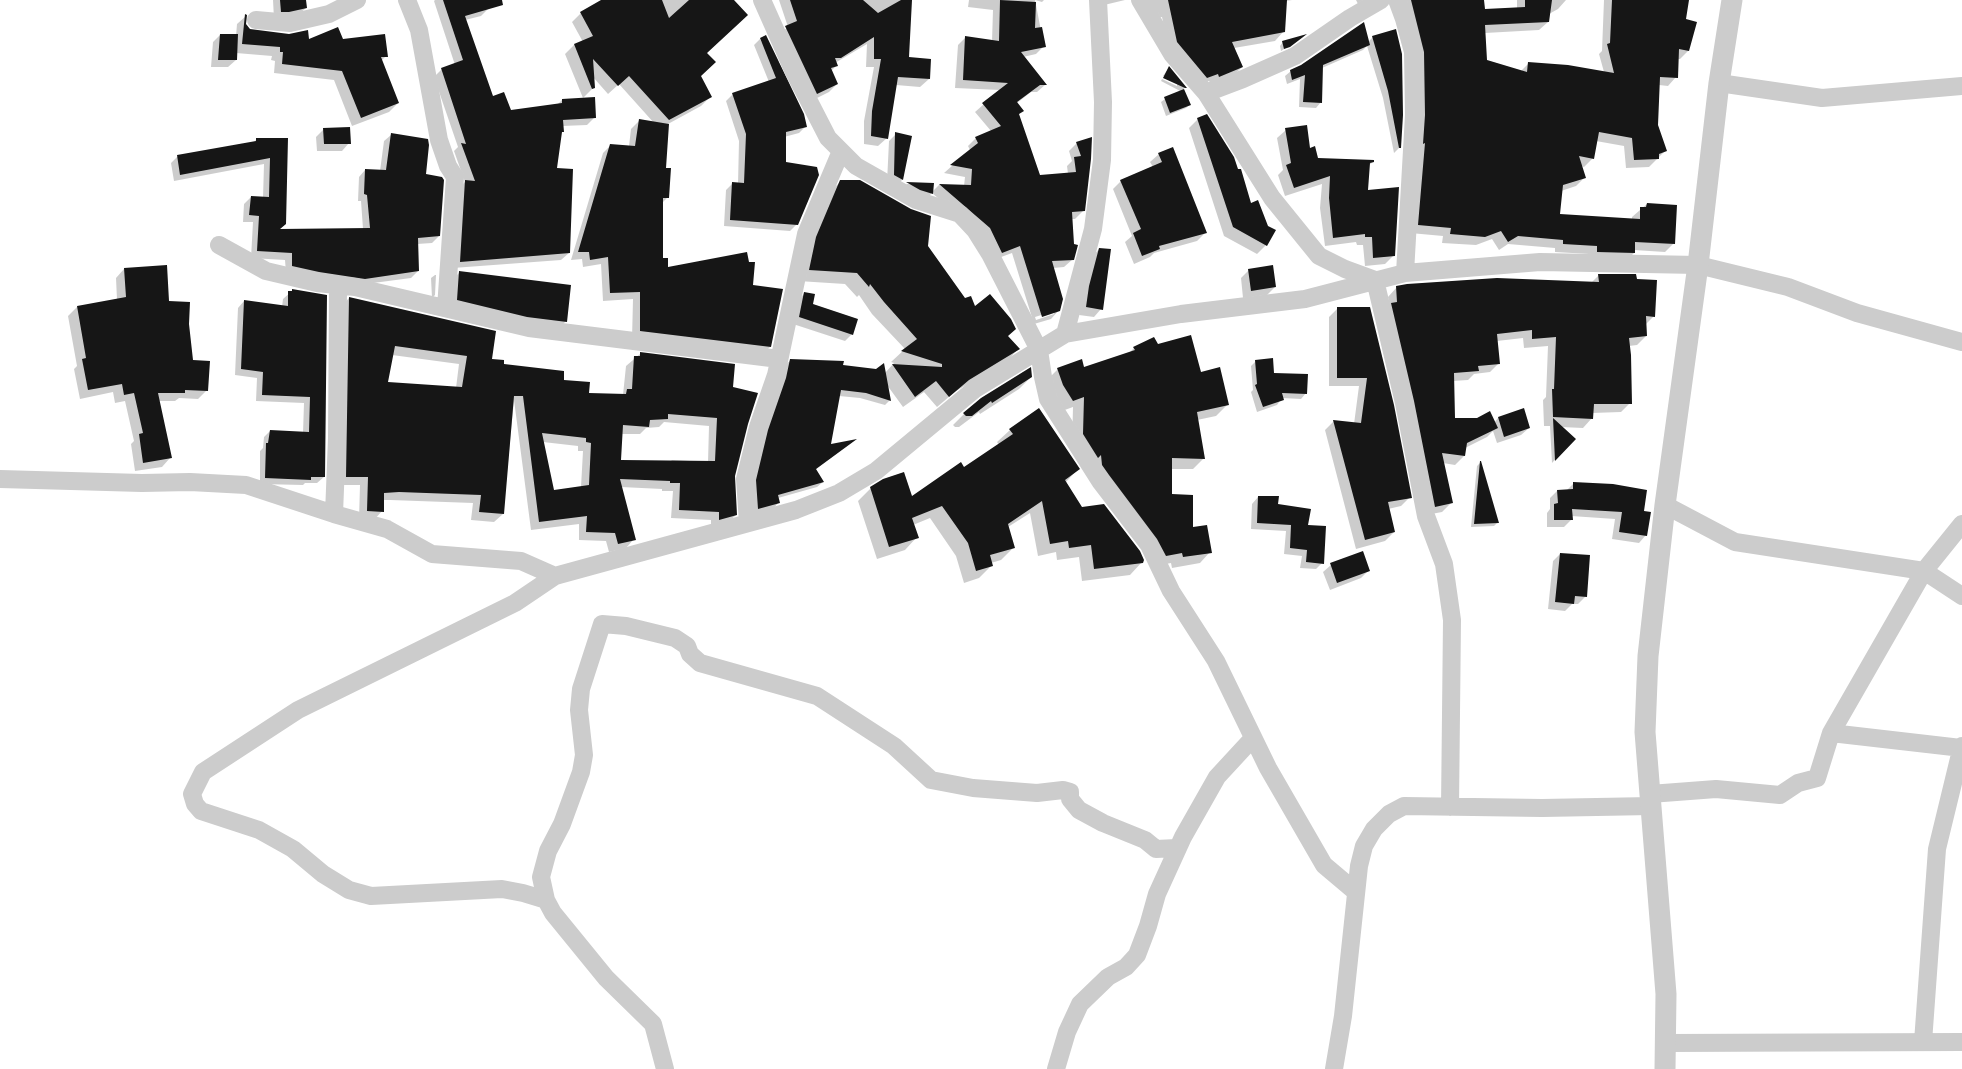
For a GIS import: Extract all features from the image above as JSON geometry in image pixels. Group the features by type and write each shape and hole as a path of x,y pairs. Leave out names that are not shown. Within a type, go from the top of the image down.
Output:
{"street":[{"path":"256,20 290,23 329,14 357,0"},
{"path":"407,0 419,30 439,140 448,166 455,177 446,308"},
{"path":"1065,334 1093,229 1102,160 1103,102 1098,0"},
{"path":"1140,0 1172,54 1206,93 1272,198 1319,256 1345,269 1374,280"},
{"path":"1206,93 1243,80 1295,56 1350,18 1381,0"},
{"path":"1396,0 1404,19 1413,52 1414,115 1405,273"},
{"path":"1665,1069 1666,994 1645,732 1648,656 1665,505 1698,264 1719,83 1732,0"},
{"path":"765,1 798,80 828,138 856,166 916,200 960,214 975,230 990,254 1039,350 1048,399 1100,481 1148,545 1171,591 1216,661 1268,768 1324,865 1356,892"},
{"path":"1719,83 1822,98 1962,86"},
{"path":"748,523 745,479 758,427 776,375 806,234 841,151"},
{"path":"219,245 266,270 316,283 355,287 529,328 779,359"},
{"path":"546,900 502,889 371,896 349,890 323,874 293,849 260,830 201,811 195,804 192,794 203,772 298,710 515,603 555,576 796,510 839,494 876,471 974,389 1065,334 1181,314 1305,299 1405,273 1540,262 1698,264 1788,287 1857,313 1962,342"},
{"path":"1374,280 1404,403 1426,516 1444,564 1452,620 1450,807"},
{"path":"334,514 338,438 338,286"},
{"path":"0,480 142,483 190,482 246,485 387,529 432,554 521,561 555,576"},
{"path":"1665,505 1735,542 1924,572 1962,596"},
{"path":"1334,1069 1343,1016 1359,866 1364,846 1374,829 1389,814 1404,806 1542,808 1651,800 1716,789 1780,795 1798,782 1817,778 1830,733 1924,572 1962,524"},
{"path":"665,1069 653,1024 606,978 553,913 546,900 541,877 548,851 565,815 581,772 584,756 579,710 581,689 602,624 626,626 675,638 687,646 690,654 700,663 816,696 894,746 931,780 973,788 1028,793 1063,790 1070,792 1070,799 1079,810 1103,823 1145,840 1156,849 1177,848"},
{"path":"1830,733 1962,747 1937,849 1923,1042"},
{"path":"1056,1069 1067,1032 1080,1004 1108,976 1126,967 1137,955 1157,894 1177,848 1217,778 1253,738"},
{"path":"1666,1043 1962,1042"}],"building":[{"path":"280,0 306,0 307,8 281,12"},
{"path":"443,0 502,0 503,5 465,16 493,96 504,92 511,110 562,103 562,99 595,97 596,118 563,120 564,132 562,132 557,168 573,169 570,253 460,262 465,180 475,181 461,143 466,144 441,68 463,60"},
{"path":"601,0 662,0 669,18 689,0 734,0 748,15 707,53 716,62 701,76 712,97 669,120 629,76 618,86 593,59 595,88 592,89 574,44 593,36 580,12"},
{"path":"790,0 863,0 878,13 901,0 912,0 909,57 931,59 930,79 898,77 888,139 871,136 872,111 881,59 874,59 874,37 841,58 835,58 838,66 831,68 838,84 817,94 785,26 797,21"},
{"path":"1000,0 1036,2 1035,28 1042,27 1046,47 1021,52 1047,85 1040,85 1017,102 1024,111 1019,114 1040,175 1076,172 1074,157 1081,156 1076,142 1092,137 1085,211 1072,212 1074,244 1078,245 1074,260 1052,261 1063,299 1060,311 1042,317 1020,246 1002,253 990,228 939,184 971,185 972,169 950,165 978,143 975,137 1001,126 982,103 1008,83 963,80 965,36 999,41"},
{"path":"1168,0 1287,0 1285,32 1232,42 1243,67 1219,77 1218,74 1207,78 1177,42"},
{"path":"1411,0 1484,0 1485,9 1525,7 1525,0 1552,0 1549,22 1485,25 1487,60 1527,72 1528,62 1568,65 1614,73 1607,44 1610,43 1612,0 1689,0 1686,19 1697,22 1689,51 1679,49 1678,78 1660,77 1658,125 1667,151 1659,154 1659,159 1634,160 1632,138 1599,132 1594,159 1579,156 1586,178 1563,185 1560,214 1640,219 1640,207 1646,207 1647,203 1677,205 1675,244 1635,242 1635,253 1597,252 1597,246 1563,244 1563,240 1518,236 1508,242 1501,231 1485,237 1450,234 1451,228 1418,225 1425,143 1423,144 1425,115 1424,52"},
{"path":"245,14 247,15 246,24 250,29 289,34 308,30 309,39 338,27 343,39 385,34 388,57 381,57 399,103 361,118 342,71 282,64 283,52 280,52 280,47 242,44"},
{"path":"1364,22 1370,45 1323,65 1322,103 1303,102 1305,75 1292,80 1290,70 1301,65"},
{"path":"1396,29 1402,54 1403,115 1401,148 1399,148 1388,91 1372,36"},
{"path":"220,34 238,34 237,60 218,60"},
{"path":"1307,34 1290,47 1284,49 1282,41"},
{"path":"766,35 804,114 807,127 786,132 786,162 817,167 819,175 798,225 730,220 732,182 744,183 746,134 732,93 776,78 760,38"},
{"path":"1169,66 1187,88 1163,78"},
{"path":"1184,89 1191,105 1170,113 1164,97"},
{"path":"1207,114 1234,157 1238,169 1241,169 1251,203 1258,200 1268,226 1276,230 1267,246 1233,227 1197,118"},
{"path":"639,119 669,124 666,168 671,168 669,198 663,198 663,258 668,258 668,267 747,252 749,262 755,262 753,285 783,289 771,347 640,331 640,292 610,293 608,257 590,260 589,252 578,252 610,144 635,146"},
{"path":"1307,125 1310,148 1315,146 1318,158 1374,160 1374,162 1370,163 1368,190 1399,187 1395,256 1373,258 1372,237 1365,237 1365,234 1333,238 1329,198 1330,176 1294,188 1286,165 1291,163 1285,128"},
{"path":"350,127 351,144 324,144 323,128"},
{"path":"895,132 912,136 903,180 894,175"},
{"path":"391,133 428,139 426,174 442,177 444,180 440,236 418,238 419,271 365,279 292,266 292,253 257,251 259,216 249,215 251,196 269,197 270,158 180,175 177,155 256,141 256,138 288,138 286,224 280,229 370,228 367,195 364,194 365,169 386,170"},
{"path":"1173,147 1207,233 1159,246 1160,249 1142,256 1133,233 1141,229 1120,180 1162,162 1158,153"},
{"path":"840,180 860,180 911,209 931,216 928,246 965,298 971,296 975,306 990,294 1011,319 1016,329 1008,336 1020,349 969,380 949,397 936,381 915,397 892,364 942,367 942,364 901,351 917,339 870,284 869,287 857,273 809,270 816,237"},
{"path":"906,182 934,183 933,194 920,190"},
{"path":"1099,248 1111,249 1103,310 1086,307 1089,286"},
{"path":"167,265 169,301 190,302 189,324 193,360 210,361 208,391 185,390 185,393 158,393 172,458 143,463 139,434 143,433 134,393 124,395 122,384 88,390 82,359 86,358 77,306 126,297 124,268"},
{"path":"1273,265 1276,287 1251,291 1248,269"},
{"path":"459,271 571,285 567,322 527,317 457,300"},
{"path":"1598,274 1636,274 1637,279 1657,280 1655,317 1646,316 1647,336 1629,338 1632,404 1594,404 1593,419 1553,417 1552,389 1554,389 1556,337 1532,339 1532,330 1497,334 1500,364 1478,366 1479,371 1454,373 1455,418 1477,418 1490,411 1498,428 1467,443 1465,456 1442,453 1453,503 1435,507 1414,401 1391,303 1397,302 1396,286 1497,278 1599,282"},
{"path":"292,289 327,295 325,477 311,477 311,480 265,478 266,443 268,443 270,430 309,432 310,397 262,395 263,372 241,369 244,300 288,306 288,291 292,291"},
{"path":"804,292 815,294 813,304 858,319 853,335 799,317"},
{"path":"349,297 496,331 492,359 504,360 504,364 564,371 564,380 590,382 589,393 626,394 627,389 632,389 634,356 640,356 640,352 735,364 733,387 758,393 735,476 737,515 719,520 719,512 679,510 680,483 620,479 636,540 618,544 615,533 586,532 587,516 539,522 523,396 514,396 504,514 479,512 481,495 399,492 384,493 384,512 367,511 368,477 346,477","holes":["395,346 467,356 462,387 388,382","668,414 717,418 715,461 621,460 623,425 649,427 650,420 668,419","542,433 586,438 586,442 591,443 589,485 554,490"]},
{"path":"1337,307 1370,307 1394,405 1412,498 1388,502 1395,532 1365,540 1333,420 1361,423 1367,378 1337,378"},
{"path":"1191,335 1201,372 1220,367 1229,405 1197,412 1205,459 1172,458 1172,494 1193,495 1193,527 1207,525 1212,553 1183,557 1182,553 1166,556 1157,539 1102,465 1101,455 1098,458 1083,434 1084,397 1073,401 1063,385 1057,368 1082,359 1084,367 1135,350 1133,347 1154,337 1158,344"},
{"path":"1273,358 1274,373 1308,374 1307,394 1282,393 1284,400 1263,407 1255,385 1257,384 1255,360"},
{"path":"790,359 844,361 843,365 876,369 884,363 891,401 866,393 841,390 831,444 857,439 816,469 824,482 778,495 780,503 758,509 756,480 768,430 786,378"},
{"path":"1031,367 1032,377 992,403 991,401 972,416 966,416 963,413 981,398"},
{"path":"1039,408 1080,469 1065,480 1082,507 1104,504 1140,551 1144,560 1143,563 1094,569 1091,545 1069,548 1068,541 1050,544 1042,501 1008,524 1015,548 990,555 993,566 976,571 968,543 942,506 912,518 919,538 889,547 870,487 883,479 904,472 912,496 961,462 964,467 1013,434 1009,429"},
{"path":"1524,408 1530,428 1504,437 1498,417"},
{"path":"1553,418 1576,439 1555,461"},
{"path":"1481,461 1499,523 1474,524"},
{"path":"1573,482 1613,484 1647,490 1644,511 1651,512 1647,536 1619,532 1622,512 1572,509 1573,520 1554,520 1554,504 1558,503 1557,490 1573,489"},
{"path":"1258,496 1279,496 1278,504 1311,509 1308,525 1326,526 1324,564 1306,562 1307,550 1290,548 1291,525 1257,523"},
{"path":"1363,551 1370,571 1337,583 1330,563"},
{"path":"1560,553 1590,555 1587,597 1575,596 1574,604 1555,602"}]}
